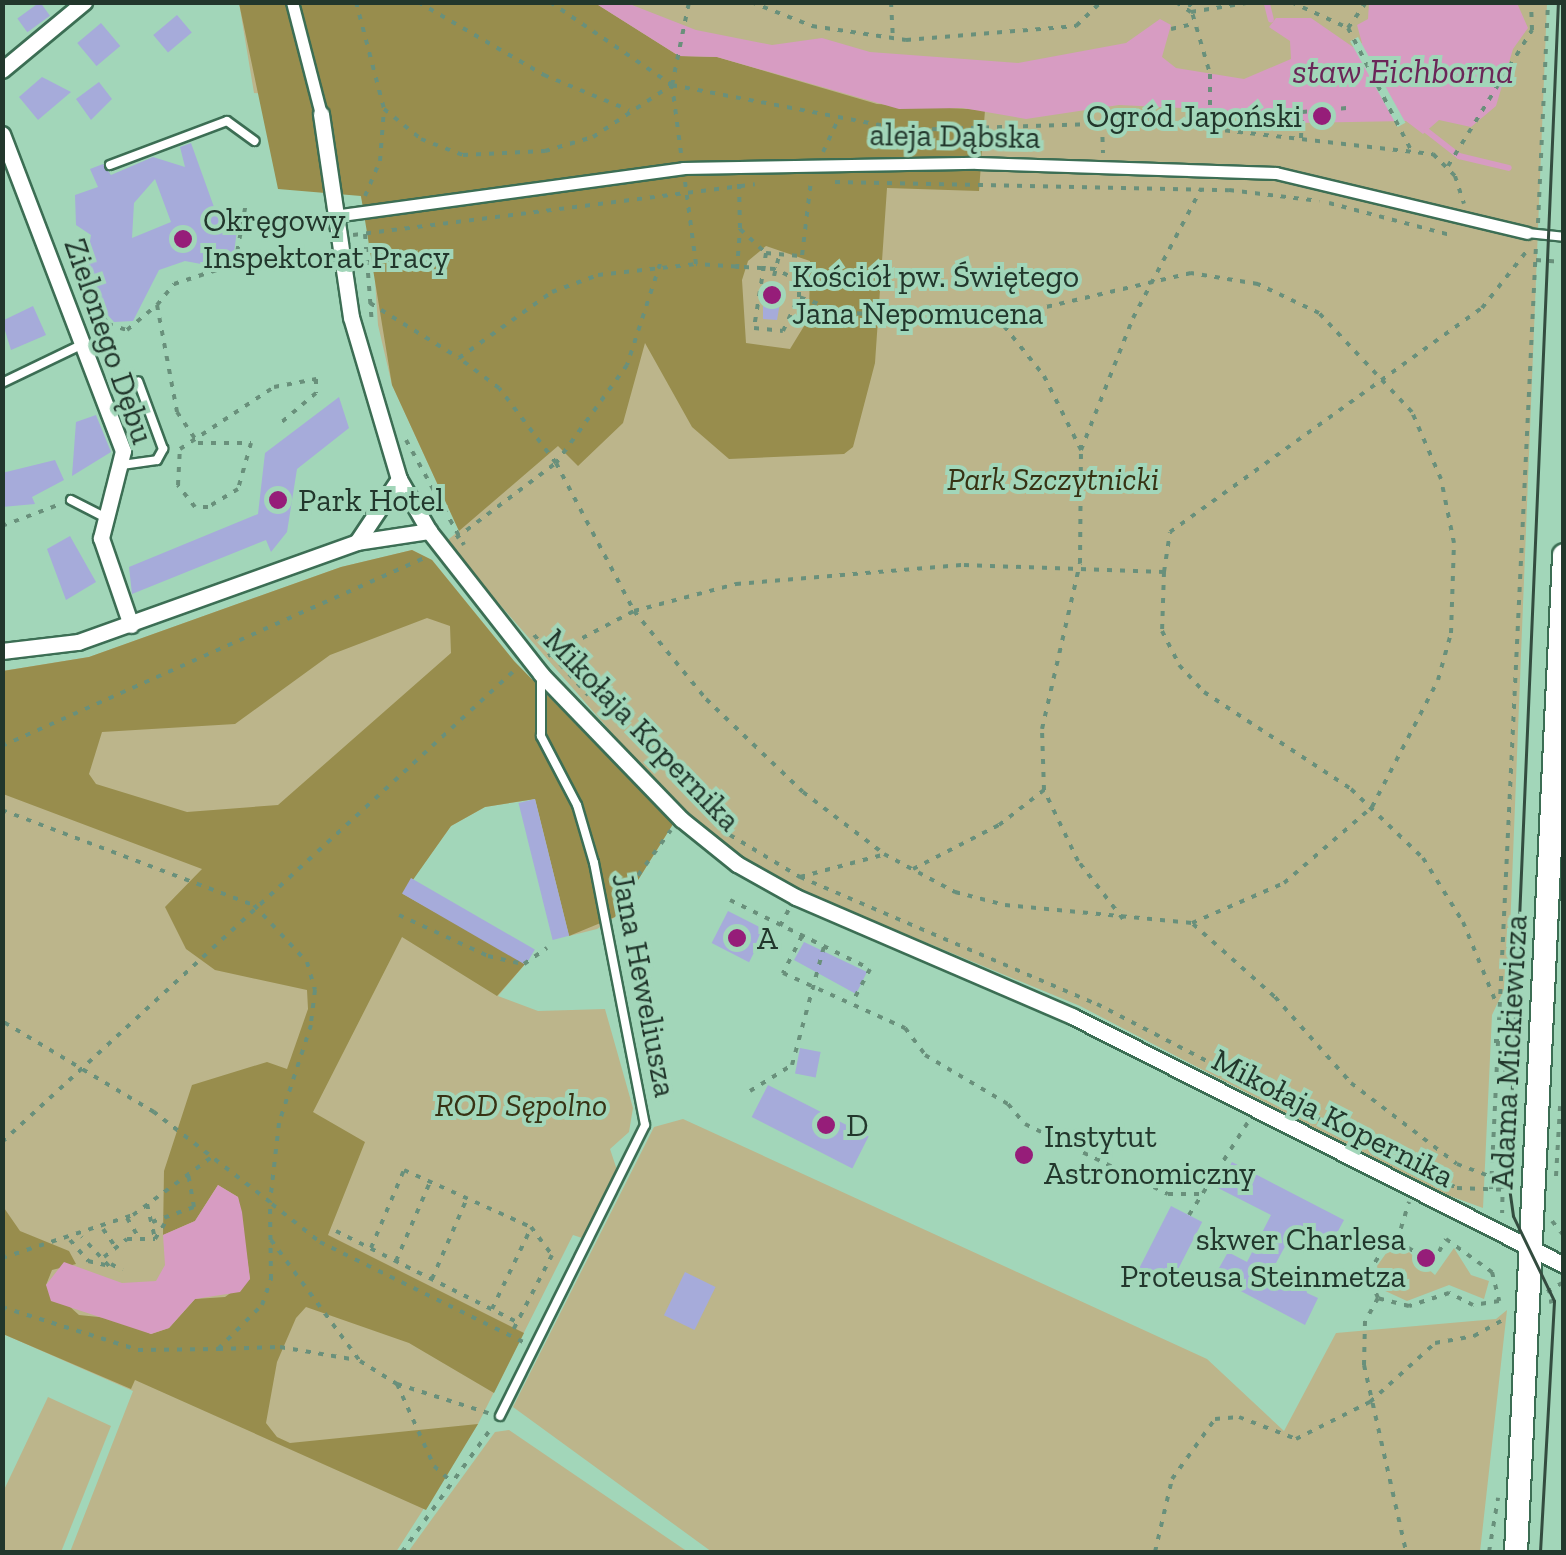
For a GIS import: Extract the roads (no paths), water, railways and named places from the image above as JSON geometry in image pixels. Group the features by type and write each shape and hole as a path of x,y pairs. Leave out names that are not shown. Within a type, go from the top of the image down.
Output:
{"main road":[{"name":"Adama Mickiewicza","path":"1516,1552 1534,1245 1564,555"}],"street":[{"path":"2,70 84,2"},
{"name":"Mikołaja Kopernika","path":"292,2 349,214 344,236 356,335 399,479 428,531 541,674 681,818 737,864 796,897 1072,1016 1413,1193 1534,1245 1564,1265"},
{"name":"Zielonego Dębu","path":"2,134 122,466 103,516 102,543 131,626"},
{"name":"aleja Dąbska","path":"349,214 683,168 819,161 1103,166 1333,181 1532,234"},
{"path":"357,542 399,479"},
{"path":"2,651 131,626 357,542 428,531"}],"lane":[{"path":"110,165 227,121 255,141"},
{"name":"aleja Dąbska","path":"1532,234 1564,237"},
{"path":"2,383 81,345"},
{"path":"122,466 158,460 163,448 138,382"},
{"path":"71,500 103,516"},
{"name":"Jana Heweliusza","path":"500,1416 645,1124 577,804 541,736 541,674"}],"water":[{"name":"staw Eichborna","path":"595,3 627,3 696,30 772,45 822,38 870,52 1018,63 1126,43 1160,19 1171,25 1162,57 1176,68 1244,79 1291,59 1290,41 1269,27 1276,18 1311,18 1353,47 1362,43 1357,25 1368,19 1369,3 1517,3 1528,28 1513,49 1496,106 1471,127 1439,120 1423,134 1406,121 1296,123 1223,110 1119,105 1026,119 963,108 899,109 717,57 679,56"},
{"path":"218,1185 238,1197 242,1212 250,1279 240,1292 195,1299 169,1328 151,1334 51,1301 46,1285 64,1262 122,1283 156,1281 165,1265 163,1235 195,1221"}],"waterway":[{"path":"1267,4 1271,20"},
{"path":"1427,131 1459,156 1509,168"}],"tram line":[{"path":"1540,1552 1554,1301 1513,1216 1508,1179 1558,2"}],"place":[{"name":"Ogród Japoński","path":"1322,116"},
{"name":"Okręgowy Inspektorat Pracy","path":"183,239"},
{"name":"Kościół pw. Świętego Jana Nepomucena","path":"772,295"},
{"name":"Park Hotel","path":"278,500"},
{"name":"A","path":"737,938"},
{"name":"D","path":"826,1125"},
{"name":"Instytut Astronomiczny","path":"1024,1155"},
{"name":"skwer Charlesa Proteusa Steinmetza","path":"1426,1258"}],"park label":[{"name":"Park Szczytnicki","path":"1053,479"},
{"name":"ROD Sępolno","path":"521,1105"}]}
